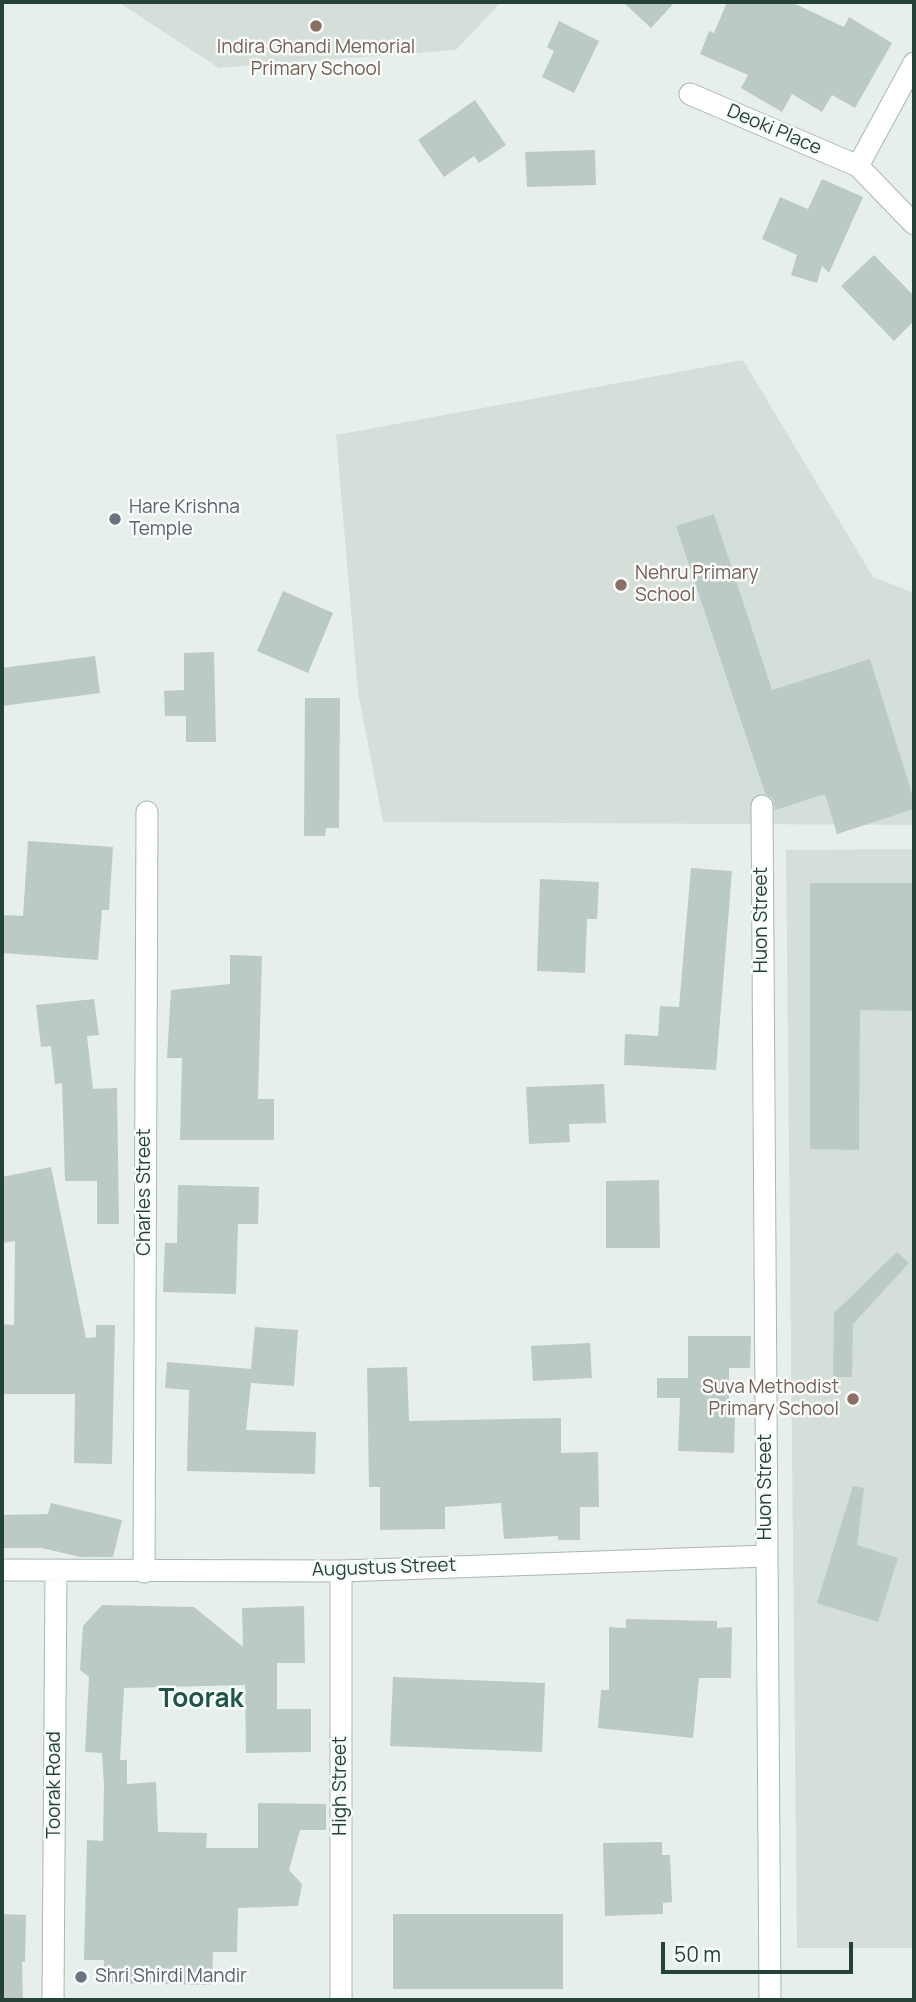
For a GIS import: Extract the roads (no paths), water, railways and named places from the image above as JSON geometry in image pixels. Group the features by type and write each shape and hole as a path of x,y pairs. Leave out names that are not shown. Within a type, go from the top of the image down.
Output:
{"street":[{"path":"914,63 858,166 914,224"},
{"name":"Deoki Place","path":"690,94 858,166"},
{"name":"Huon Street","path":"762,806 770,2000"},
{"name":"Charles Street","path":"144,1572 147,812"},
{"name":"Augustus Street","path":"2,1570 341,1571 767,1556"},
{"name":"Toorak Road","path":"53,2000 57,1570"},
{"name":"High Street","path":"341,1571 341,2000"}],"place":[{"name":"Indira Ghandi Memorial Primary School","path":"316,26"},
{"name":"Hare Krishna Temple","path":"115,519"},
{"name":"Nehru Primary School","path":"621,585"},
{"name":"Suva Methodist Primary School","path":"853,1399"},
{"name":"Shri Shirdi Mandir","path":"81,1977"}],"district":[{"name":"Toorak","path":"201,1700"}]}
